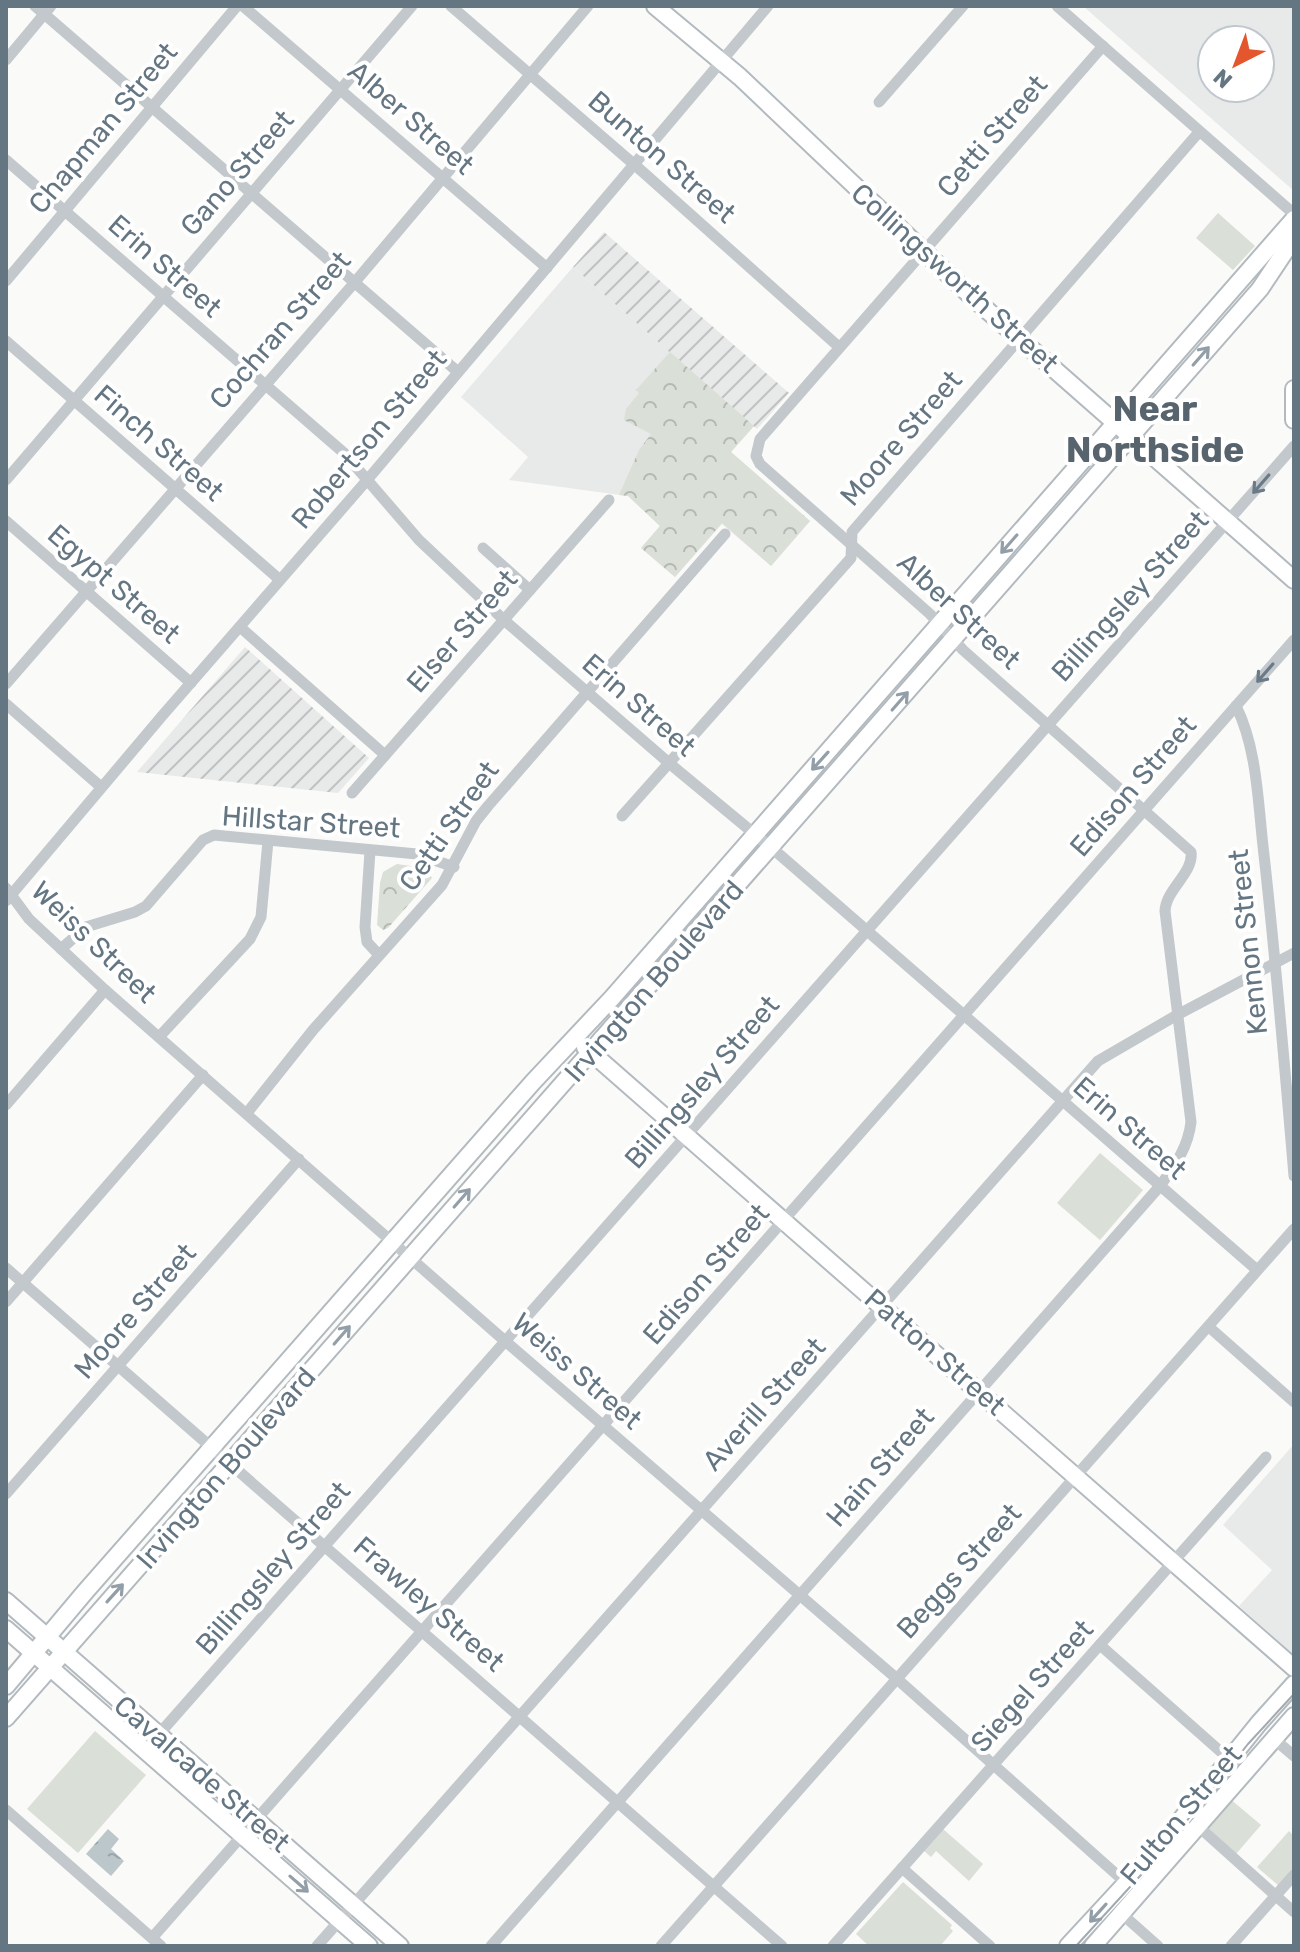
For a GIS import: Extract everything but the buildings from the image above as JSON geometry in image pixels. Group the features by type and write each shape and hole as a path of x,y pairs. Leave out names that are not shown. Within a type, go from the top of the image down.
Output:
{"main road":[{"name":"Collingsworth Street","path":"655,6 722,62 1019,338 1294,580"},
{"name":"Irvington Boulevard","path":"6,1686 476,1146 638,968 940,625 1294,216"},
{"name":"Irvington Boulevard","path":"6,1718 1260,289 1293,240"},
{"path":"1208,317 1223,331"},
{"path":"1294,389 1294,420"},
{"path":"1043,506 1059,519"},
{"path":"846,731 862,744"},
{"path":"638,968 654,982"},
{"name":"Patton Street","path":"575,1038 1294,1668"},
{"path":"476,1146 493,1162"},
{"path":"304,1343 322,1359"},
{"path":"120,1552 137,1568"},
{"name":"Cavalcade Street","path":"6,1601 400,1946"},
{"name":"Cavalcade Street","path":"6,1629 369,1946"},
{"name":"Fulton Street","path":"1068,1946 1178,1825 1229,1759 1294,1684"},
{"name":"Fulton Street","path":"1093,1946 1294,1716"}],"street":[{"name":"Alber Street","path":"240,6 547,268"},
{"name":"Chapman Street","path":"6,281 150,108 240,6"},
{"name":"Gano Street","path":"6,480 412,6"},
{"name":"Bunton Street","path":"451,6 839,347"},
{"name":"Cochran Street","path":"6,684 355,282 588,6"},
{"name":"Robertson Street","path":"8,895 368,479 768,6"},
{"path":"879,102 963,6"},
{"path":"1057,6 1294,216"},
{"path":"6,60 44,9 150,108 252,192 458,372"},
{"name":"Cetti Street","path":"760,439 1103,46"},
{"name":"Moore Street","path":"622,816 851,558 852,532 1199,132"},
{"name":"Erin Street","path":"6,160 344,453 419,540 504,620 1257,1270"},
{"name":"Finch Street","path":"6,341 280,580"},
{"name":"Alber Street","path":"760,439 756,456 760,464 1047,725 1182,842"},
{"name":"Billingsley Street","path":"145,1750 1294,446"},
{"name":"Elser Street","path":"352,793 609,500"},
{"name":"Egypt Street","path":"6,521 191,683"},
{"name":"Cetti Street","path":"247,1113 313,1030 442,885 482,813 725,534"},
{"path":"483,548 530,590"},
{"path":"240,627 385,755"},
{"name":"Edison Street","path":"157,1942 243,1836 422,1630 1294,640"},
{"path":"6,704 101,787"},
{"name":"Kennon Street","path":"1236,706 1246,733 1253,770 1276,962 1294,1176"},
{"name":"Hillstar Street","path":"61,949 86,927 146,906 203,840 214,835 417,854 454,867"},
{"path":"159,1037 250,939 261,917 268,841"},
{"name":"Hain Street","path":"491,1946 1160,1186 1184,1152 1191,1122 1165,911 1168,895 1192,858 1182,842"},
{"path":"370,851 365,927 367,942 379,955"},
{"name":"Weiss Street","path":"8,895 29,919 105,990 896,1678 1125,1882"},
{"name":"Averill Street","path":"317,1946 1063,1101 1108,1054 1294,953"},
{"path":"6,1105 105,990"},
{"path":"6,1302 203,1075"},
{"name":"Moore Street","path":"6,1494 299,1159"},
{"name":"Beggs Street","path":"661,1946 1294,1229"},
{"name":"Frawley Street","path":"6,1268 782,1946"},
{"path":"1209,1327 1294,1402"},
{"name":"Siegel Street","path":"833,1946 1266,1457"},
{"path":"1100,1645 1229,1759"},
{"path":"1273,1738 1294,1756"},
{"path":"6,1810 157,1942"},
{"path":"1199,1827 1294,1912"},
{"path":"902,1868 990,1946"},
{"path":"1231,1946 1294,1875"},
{"path":"1122,1914 1158,1946"}],"shaded area":[{"path":"1083,6 1294,6 1294,191"},
{"path":"604,232 789,393 757,429 573,267"},
{"path":"573,267 754,426 731,452 810,521 771,566 722,524 675,577 641,548 660,526 628,496 509,480 528,457 461,397"},
{"path":"245,647 369,758 338,793 137,772"},
{"path":"1294,1444 1294,1655 1239,1606 1272,1570 1223,1525"}],"green space":[{"path":"1218,213 1255,246 1233,270 1196,238"},
{"path":"670,352 754,426 731,452 810,521 771,566 722,523 675,577 641,548 660,526 628,496 619,495 639,450 651,434 624,420 626,409 639,393 636,390"},
{"path":"397,864 425,868 432,878 383,930 377,925 380,883 383,872"},
{"path":"1100,1153 1143,1190 1100,1240 1057,1203"},
{"path":"95,1731 146,1775 78,1853 27,1809"},
{"path":"1229,1798 1261,1825 1236,1854 1208,1828 1207,1823"},
{"path":"943,1829 983,1864 969,1881 936,1851 931,1857 924,1851"},
{"path":"1289,1831 1294,1836 1294,1869 1279,1886 1257,1867"},
{"path":"903,1882 952,1925 950,1928 953,1931 940,1946 869,1946 856,1934"}],"water":[{"path":"108,1829 119,1839 111,1849 124,1861 111,1876 86,1854"}],"tram line":[{"path":"1076,1946 1162,1852 1248,1744 1294,1694"}],"district":[{"name":"Near Northside","path":"1155,428"}]}
